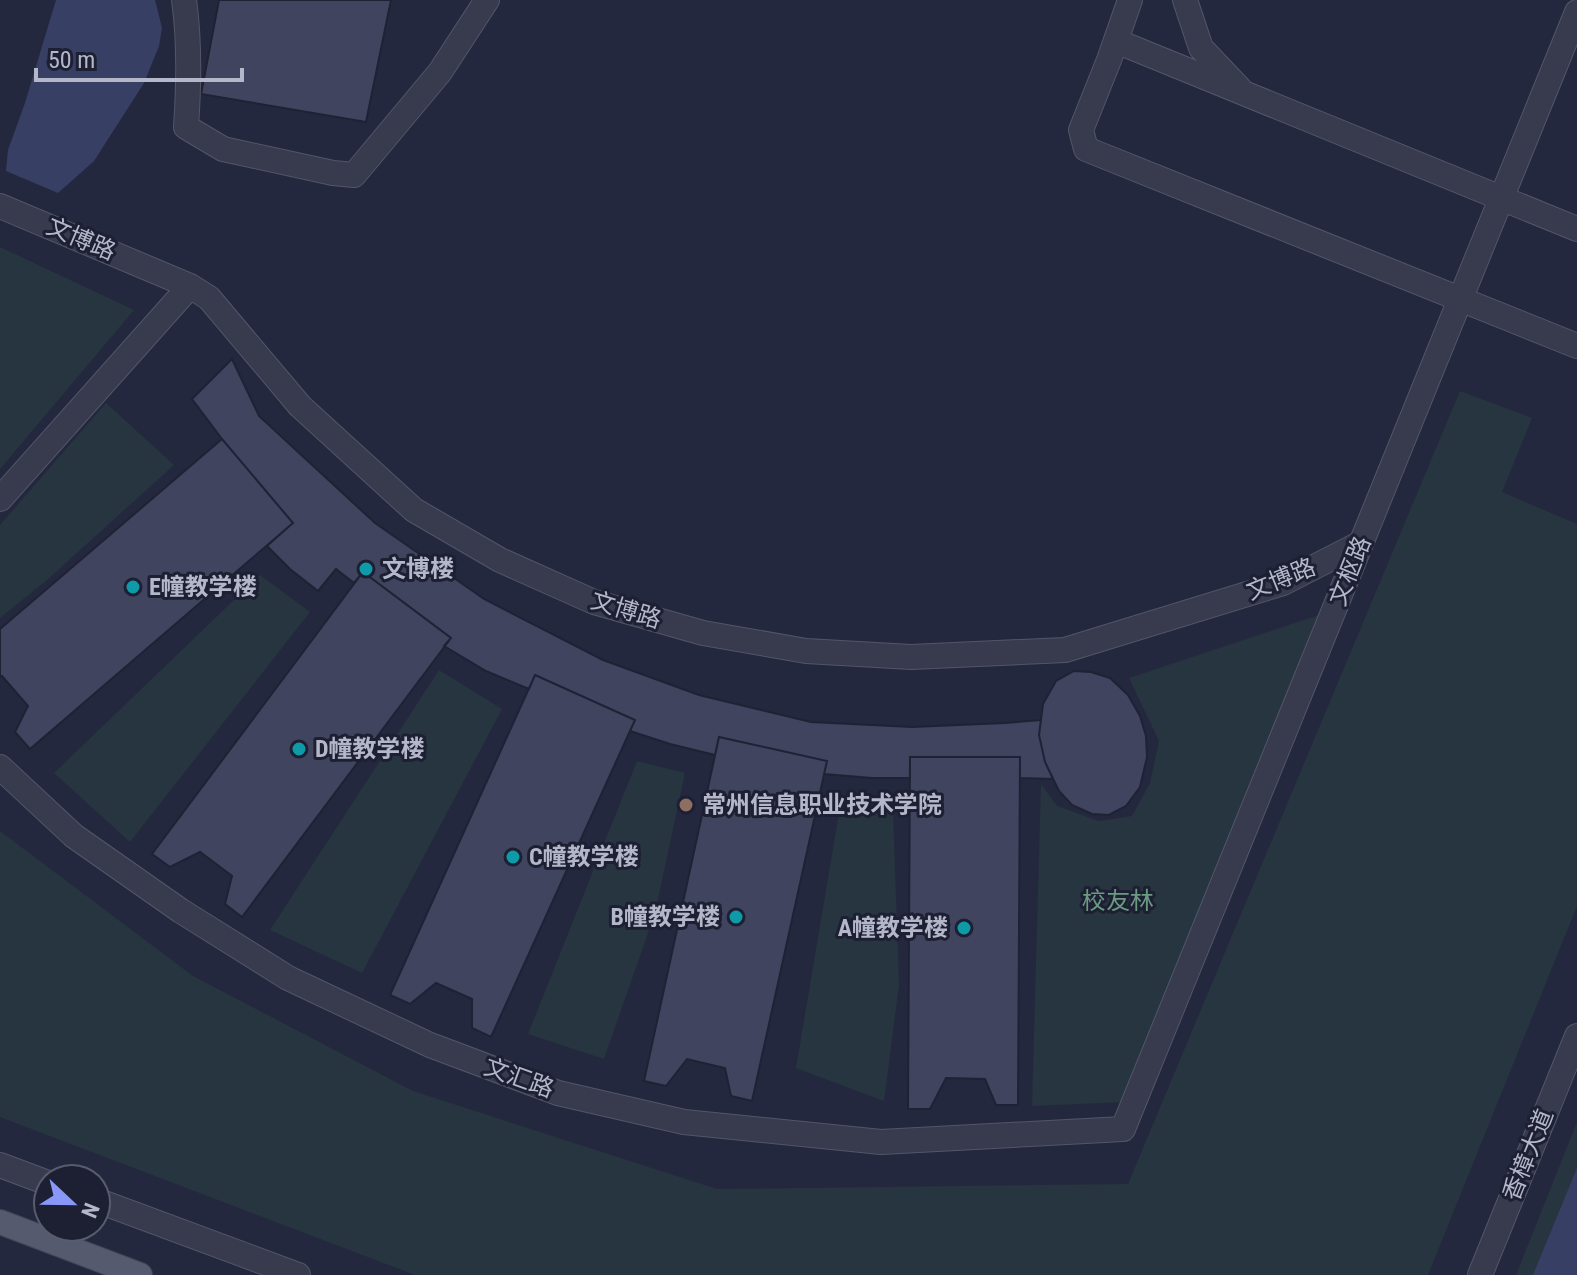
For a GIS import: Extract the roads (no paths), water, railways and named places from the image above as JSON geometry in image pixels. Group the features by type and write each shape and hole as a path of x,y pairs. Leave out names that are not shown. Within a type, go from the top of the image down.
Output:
{"main road":[{"path":"0,1222 140,1275"}],"street":[{"path":"184,0 189,34 186,127 223,149 354,175 440,72 487,0"},
{"path":"1130,0 1081,130 1086,149 1577,346"},
{"path":"1185,0 1201,48 1246,95"},
{"name":"文枢路","path":"1123,1129 1577,12"},
{"path":"1116,41 1577,229"},
{"name":"文博路","path":"0,206 190,286 209,298 300,406 414,510 500,560 594,602 703,633 806,651 911,657 1065,650 1283,583 1361,543"},
{"path":"0,499 190,286"},
{"name":"文汇路","path":"0,767 74,836 181,911 288,978 430,1045 558,1093 684,1122 881,1142 1123,1129"},
{"name":"香樟大道","path":"1480,1275 1577,1036"},
{"path":"0,1165 32,1177"},
{"path":"112,1206 298,1275"}],"water":[{"path":"56,0 155,0 162,28 159,46 144,83 94,161 58,193 6,171 8,150"},
{"path":"1577,1168 1577,1275 1533,1275"}],"place":[{"name":"文博楼","path":"366,569"},
{"name":"E幢教学楼","path":"133,587"},
{"name":"D幢教学楼","path":"299,749"},
{"name":"常州信息职业技术学院","path":"686,805"},
{"name":"C幢教学楼","path":"513,857"},
{"name":"B幢教学楼","path":"736,917"},
{"name":"A幢教学楼","path":"964,928"}],"park label":[{"name":"校友林","path":"1118,901"}]}
